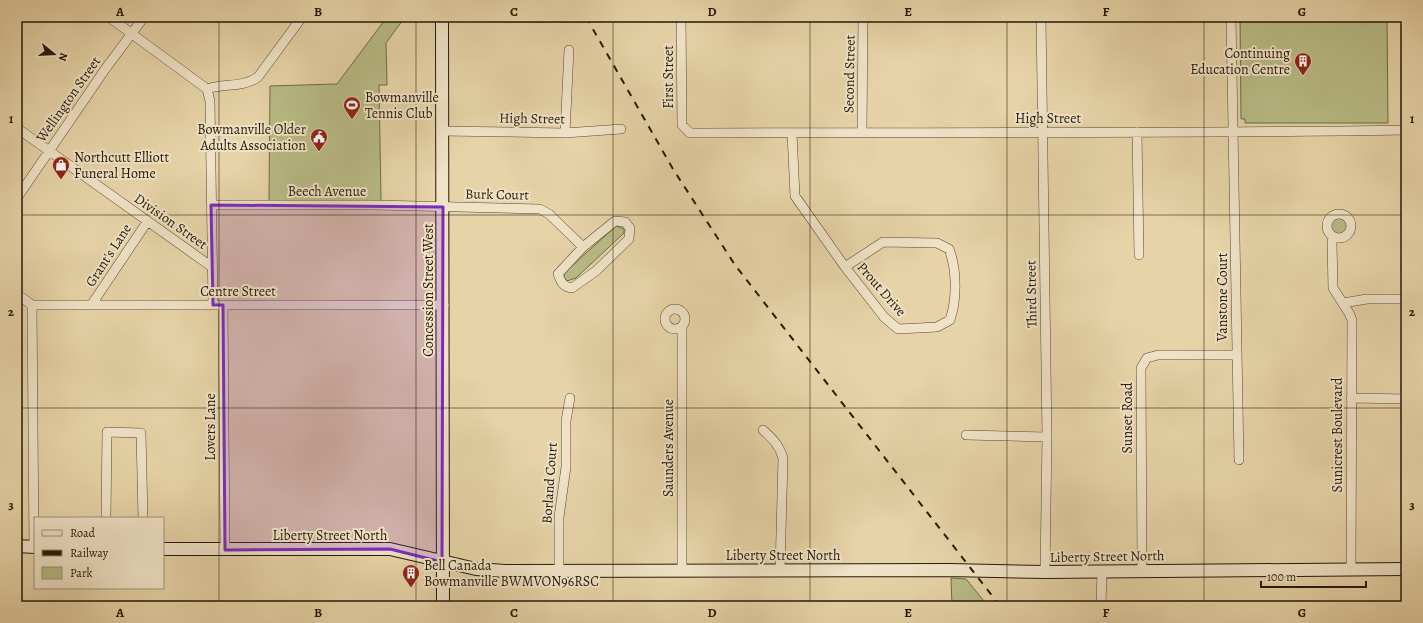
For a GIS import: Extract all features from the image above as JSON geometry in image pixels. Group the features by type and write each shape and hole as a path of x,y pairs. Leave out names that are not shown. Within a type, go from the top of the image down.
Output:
{"main road":[{"name":"Concession Street West","path":"442,17 444,305 442,562 444,606"},
{"path":"17,546 34,547"},
{"name":"Liberty Street North","path":"164,549 390,550 476,569 505,572 682,570 949,570 1045,572 1406,569"}],"street":[{"path":"109,17 207,89 210,101 213,305"},
{"name":"Wellington Street","path":"17,198 144,17"},
{"path":"207,89 217,85 250,82 258,77 302,17"},
{"path":"478,17 741,17"},
{"name":"Second Street","path":"862,131 864,17"},
{"name":"Third Street","path":"1041,17 1047,437 1045,572"},
{"name":"Vanstone Court","path":"1231,17 1239,460"},
{"name":"First Street","path":"681,18 682,125 690,134"},
{"path":"565,133 569,50"},
{"name":"Division Street","path":"17,128 212,267"},
{"name":"High Street","path":"442,131 565,133 621,129"},
{"name":"High Street","path":"690,134 862,131 1232,133 1406,130"},
{"path":"1137,132 1139,255"},
{"name":"Prout Drive","path":"792,133 795,196 845,267 884,317 898,329 937,327 950,320 954,308 954,262 949,249 937,243 882,242 845,267"},
{"name":"Beech Avenue","path":"211,205 443,207"},
{"name":"Burk Court","path":"443,207 540,209 549,214 583,247"},
{"path":"615,221 625,222 630,228 629,239 596,271 572,288 566,287 561,282 558,274 583,247 615,221"},
{"name":"Grant's Lane","path":"92,304 147,222"},
{"name":"Sunicrest Boulevard","path":"1333,236 1333,288 1352,320 1351,569"},
{"path":"17,294 32,305 35,517"},
{"path":"1343,303 1367,300 1406,299"},
{"name":"Centre Street","path":"32,305 444,305"},
{"name":"Lovers Lane","path":"224,305 225,550"},
{"name":"Saunders Avenue","path":"682,326 682,570"},
{"name":"Sunset Road","path":"1142,570 1140,368 1147,358 1158,355 1236,355"},
{"name":"Borland Court","path":"559,571 559,517 566,467 566,421 570,398"},
{"path":"1351,398 1406,399"},
{"path":"763,430 774,439 783,458 780,571"},
{"path":"106,517 107,432 141,433 143,517"},
{"path":"966,435 1047,437"},
{"path":"1101,606 1102,571"}],"highlighted area":[{"path":"211,205 443,207 442,562 390,549 225,550 223,305 213,305"}],"green space":[{"path":"387,17 405,17 386,43 387,85 379,85 381,201 269,201 270,86 337,84"},
{"path":"1240,17 1387,17 1388,123 1245,123 1245,119 1241,119"},
{"path":"1339,217 1345,220 1348,226 1345,232 1339,235 1333,232 1330,226 1333,220"},
{"path":"616,226 624,229 624,233 576,278 567,281 564,277 564,273"},
{"path":"951,578 966,579 988,606 952,606"}],"railway":[{"path":"586,17 673,169 735,265 1000,606"}],"place":[{"name":"Continuing Education Centre","path":"1303,76"},
{"name":"Bowmanville Tennis Club","path":"352,120"},
{"name":"Bowmanville Older Adults Association","path":"319,152"},
{"name":"Northcutt Elliott Funeral Home","path":"61,180"},
{"name":"Bell Canada Bowmanville BWMVON96RSC","path":"411,588"}]}
